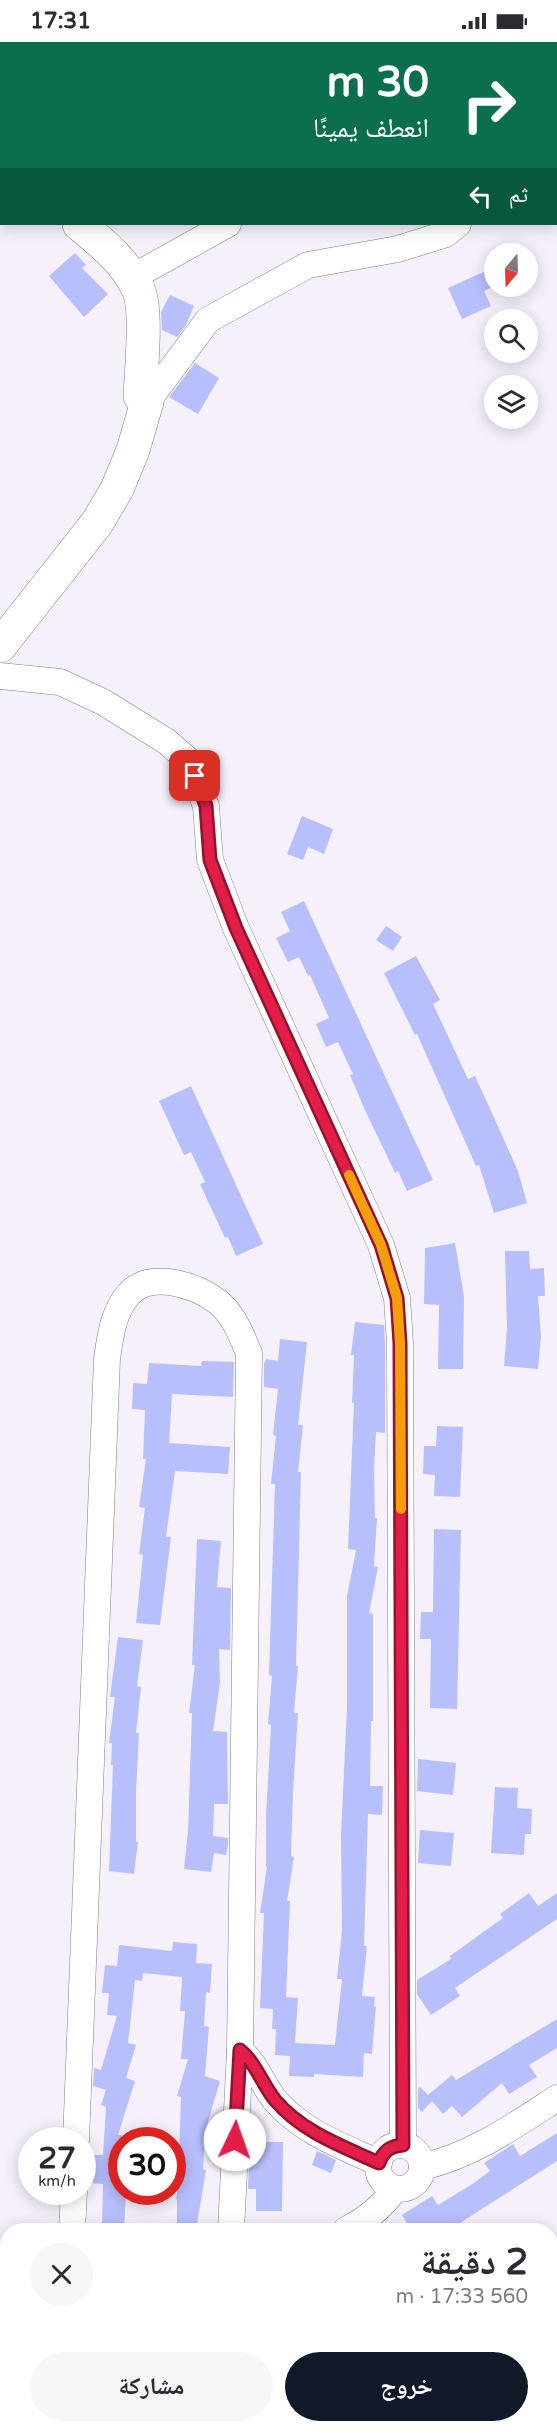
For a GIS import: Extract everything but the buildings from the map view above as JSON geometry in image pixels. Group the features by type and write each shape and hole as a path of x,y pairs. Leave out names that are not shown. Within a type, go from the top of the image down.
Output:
{"main road":[{"path":"0,646 97,523 117,489 133,450 147,402 140,396 143,332 139,290 116,255 80,225"}],"street":[{"path":"131,278 226,225"},
{"path":"147,402 208,320 308,265 398,249 446,234 457,225"},
{"path":"0,676 60,682 103,702 166,741 189,761 206,806 210,860 236,928 381,1245 397,1298 400,1343 403,2145"},
{"path":"77,2127 107,1359 111,1333 119,1310 129,1294 146,1282 170,1282 195,1289 218,1303 236,1322 249,1353 240,2050 231,2223"},
{"path":"240,2050 251,2061 273,2097 298,2123 379,2163"},
{"path":"422,2167 458,2157 475,2149 557,2098"},
{"path":"403,2145 419,2155 422,2167 418,2180 414,2184 408,2188 395,2188 384,2182 379,2163 385,2152 403,2145"},
{"path":"357,2223 384,2203 395,2188"},
{"path":"72,2223 73,2205"}],"slow traffic":[{"path":"349,1175 381,1245 397,1298 400,1343 401,1509"}],"route":[{"path":"195,776 206,806 210,860 236,928 381,1245 397,1298 400,1343 403,2145 390,2148 381,2157 379,2163 313,2132 298,2123 273,2097 251,2061 240,2050 235,2140"}]}
